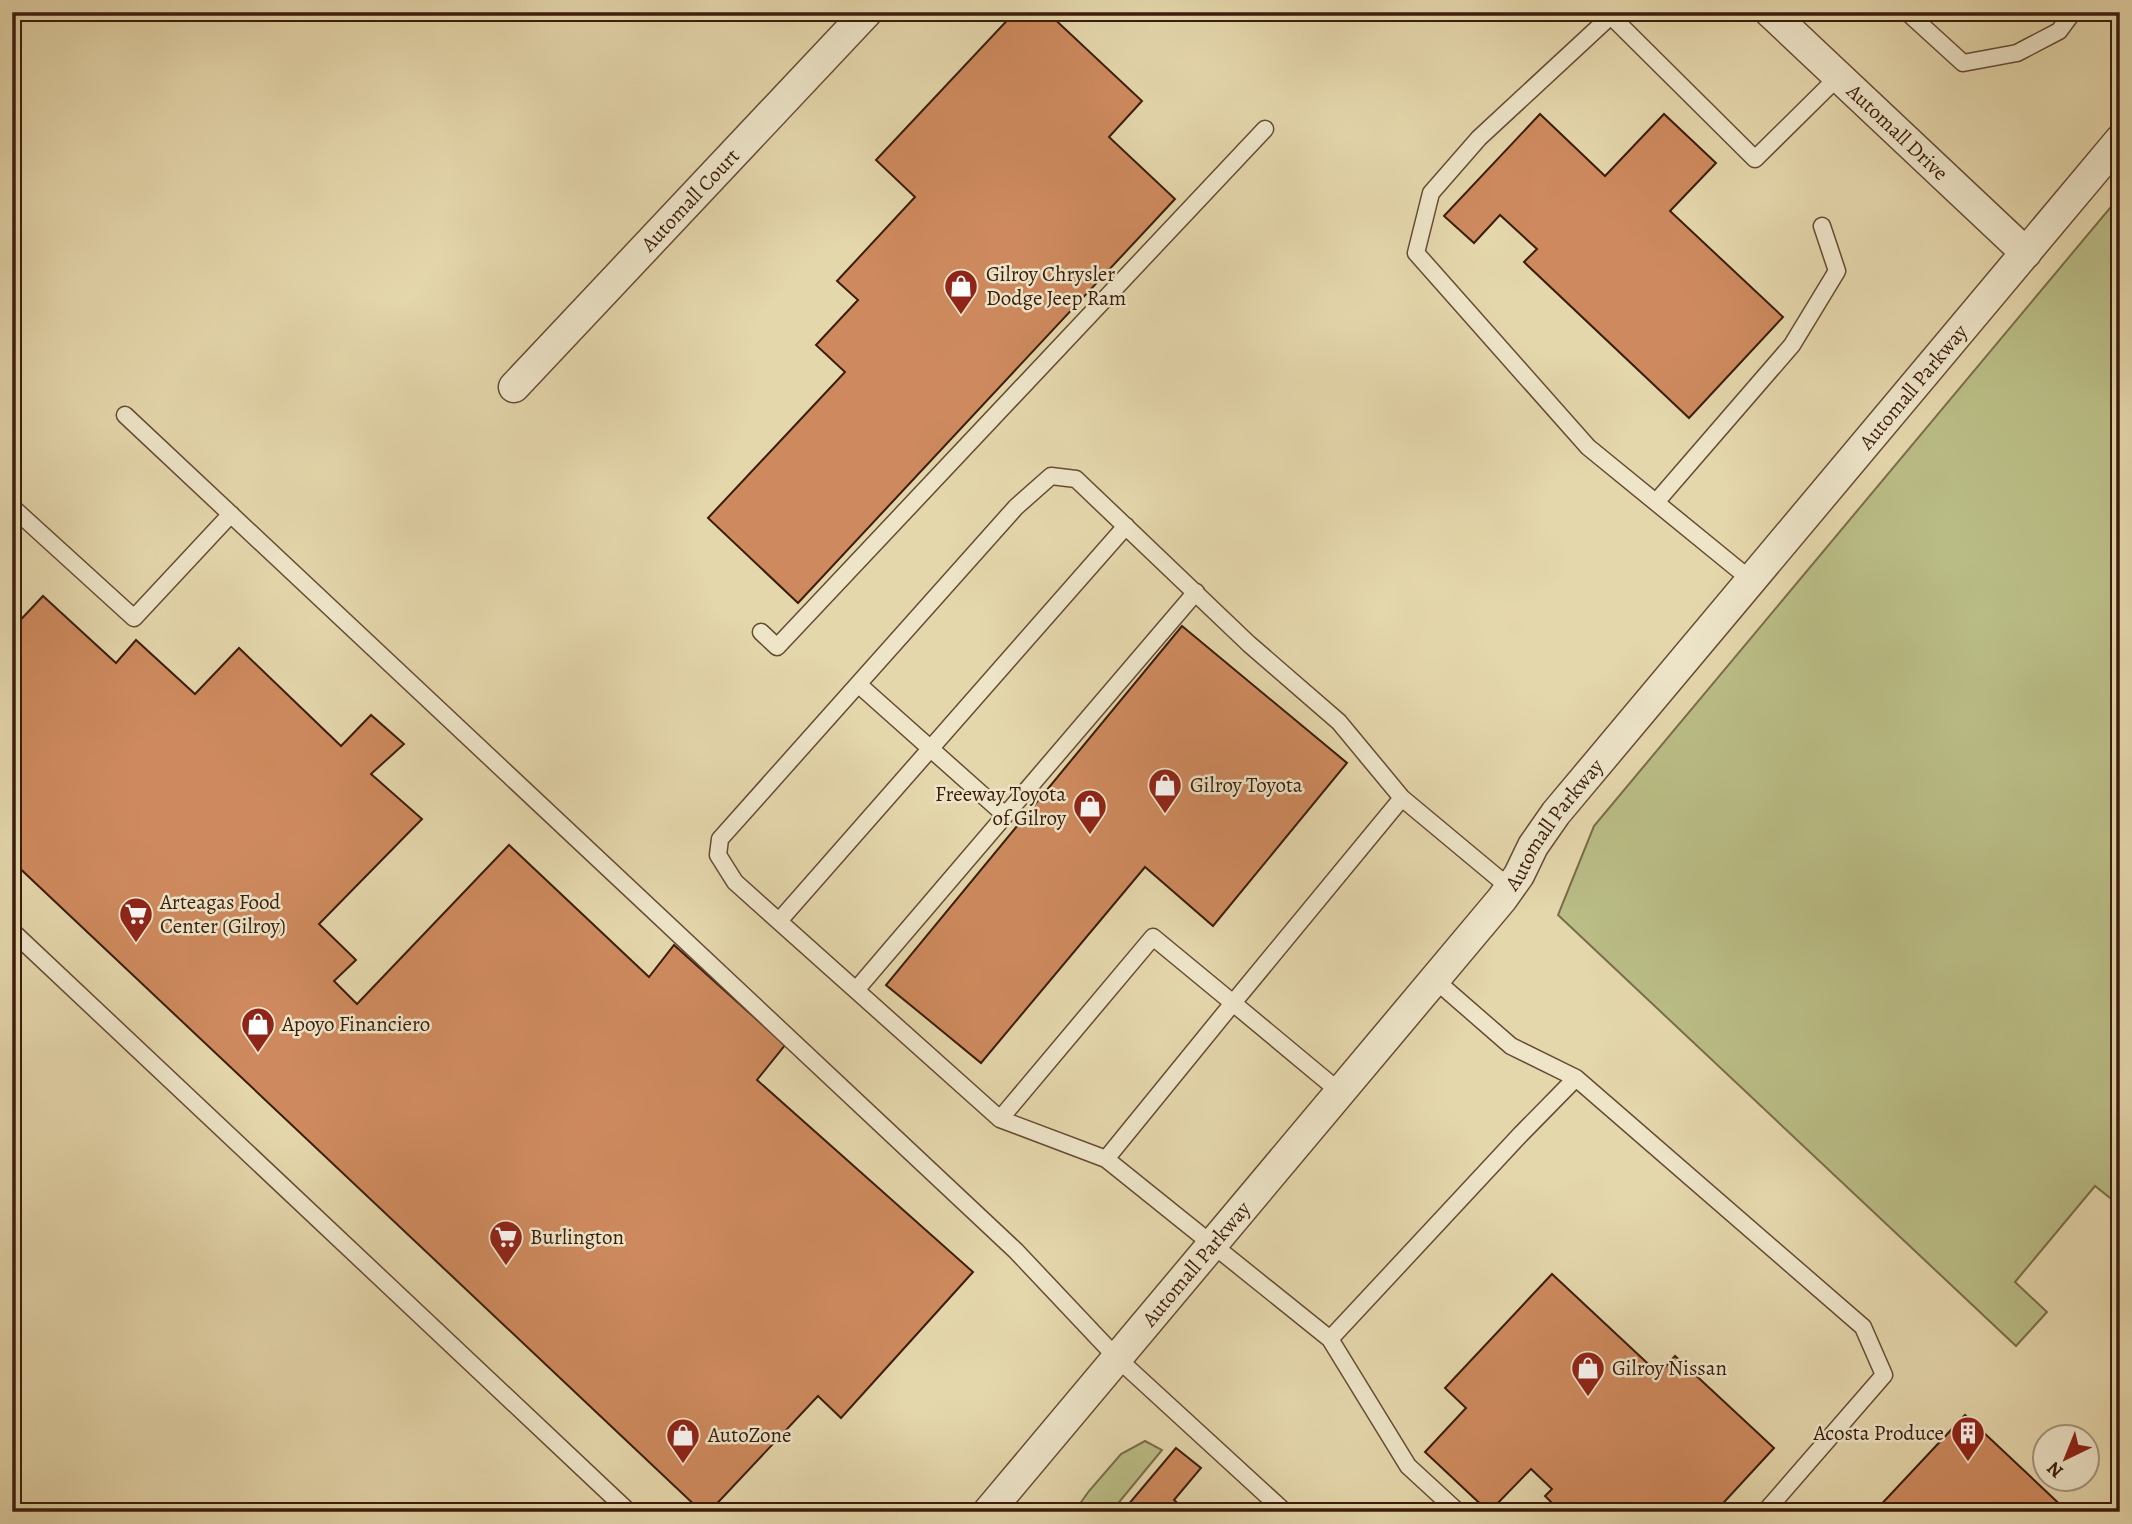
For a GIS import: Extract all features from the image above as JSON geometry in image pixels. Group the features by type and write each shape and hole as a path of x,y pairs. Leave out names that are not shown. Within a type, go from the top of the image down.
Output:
{"street":[{"name":"Automall Court","path":"514,387 867,12"},
{"name":"Automall Drive","path":"1770,12 2026,253"},
{"name":"Automall Parkway","path":"988,1512 1510,888 1533,846 1556,813 2120,140"}],"lane":[{"path":"1907,12 1963,63 2017,53 2059,32 2074,12"},
{"path":"1751,580 1588,447 1416,253 1431,193 1479,138 1613,14 1755,159 1838,77"},
{"path":"761,632 777,648 1265,129"},
{"path":"1657,501 1793,345 1831,282 1837,271 1822,226"},
{"path":"125,415 1016,1251 1117,1358 1285,1512"},
{"path":"1458,1512 1408,1466 1330,1339 1106,1159 1000,1119 735,882 718,855 720,839 1016,507 1051,476 1076,479 1249,644 1339,722 1402,798 1510,888"},
{"path":"12,507 134,618 231,514"},
{"path":"779,921 1126,527"},
{"path":"856,990 1196,592"},
{"path":"858,684 1005,815"},
{"path":"1106,1159 1402,798"},
{"path":"12,931 629,1512"},
{"path":"1000,1119 1153,937 1340,1092"},
{"path":"1434,979 1511,1046 1576,1079 1863,1328 1884,1375 1765,1512"},
{"path":"1330,1339 1576,1079"}],"green space":[{"path":"2120,196 2120,1206 2095,1186 2015,1282 2047,1312 2016,1346 1558,915 1594,826"},
{"path":"1145,1441 1162,1450 1111,1512 1074,1512 1121,1454"}],"building":[{"path":"1015,12 1047,12 1142,101 1109,137 1175,199 798,603 708,518 845,372 816,345 858,300 837,281 915,197 876,160"},
{"path":"1540,114 1605,176 1664,114 1716,163 1670,211 1783,317 1689,418 1524,262 1537,249 1500,215 1474,243 1444,216"},
{"path":"43,596 116,663 136,640 195,694 239,648 341,746 371,715 404,744 371,774 422,819 319,924 356,960 334,981 357,1004 509,845 649,977 674,945 785,1045 757,1080 973,1272 841,1418 818,1396 709,1512 702,1512 12,861 12,629"},
{"name":"Gilroy Toyota","path":"1182,626 1347,763 1213,926 1145,867 981,1063 886,985"},
{"name":"Gilroy Nissan","path":"1552,1274 1659,1374 1675,1356 1774,1448 1715,1512 1561,1512 1545,1496 1552,1489 1531,1469 1489,1512 1425,1452 1466,1408 1445,1388"},
{"name":"Acosta Produce","path":"1965,1415 2030,1476 2030,1492 2047,1492 2068,1512 1874,1512"},
{"path":"1176,1448 1201,1468 1174,1500 1188,1512 1122,1512"}],"place":[{"name":"Gilroy Chrysler Dodge Jeep Ram","path":"961,316"},
{"name":"Gilroy Toyota","path":"1165,815"},
{"name":"Freeway Toyota of Gilroy","path":"1090,836"},
{"name":"Arteagas Food Center (Gilroy)","path":"136,944"},
{"name":"Apoyo Financiero","path":"258,1054"},
{"name":"Burlington","path":"506,1267"},
{"name":"Gilroy Nissan","path":"1588,1398"},
{"name":"Acosta Produce","path":"1968,1463"},
{"name":"AutoZone","path":"683,1465"}]}
